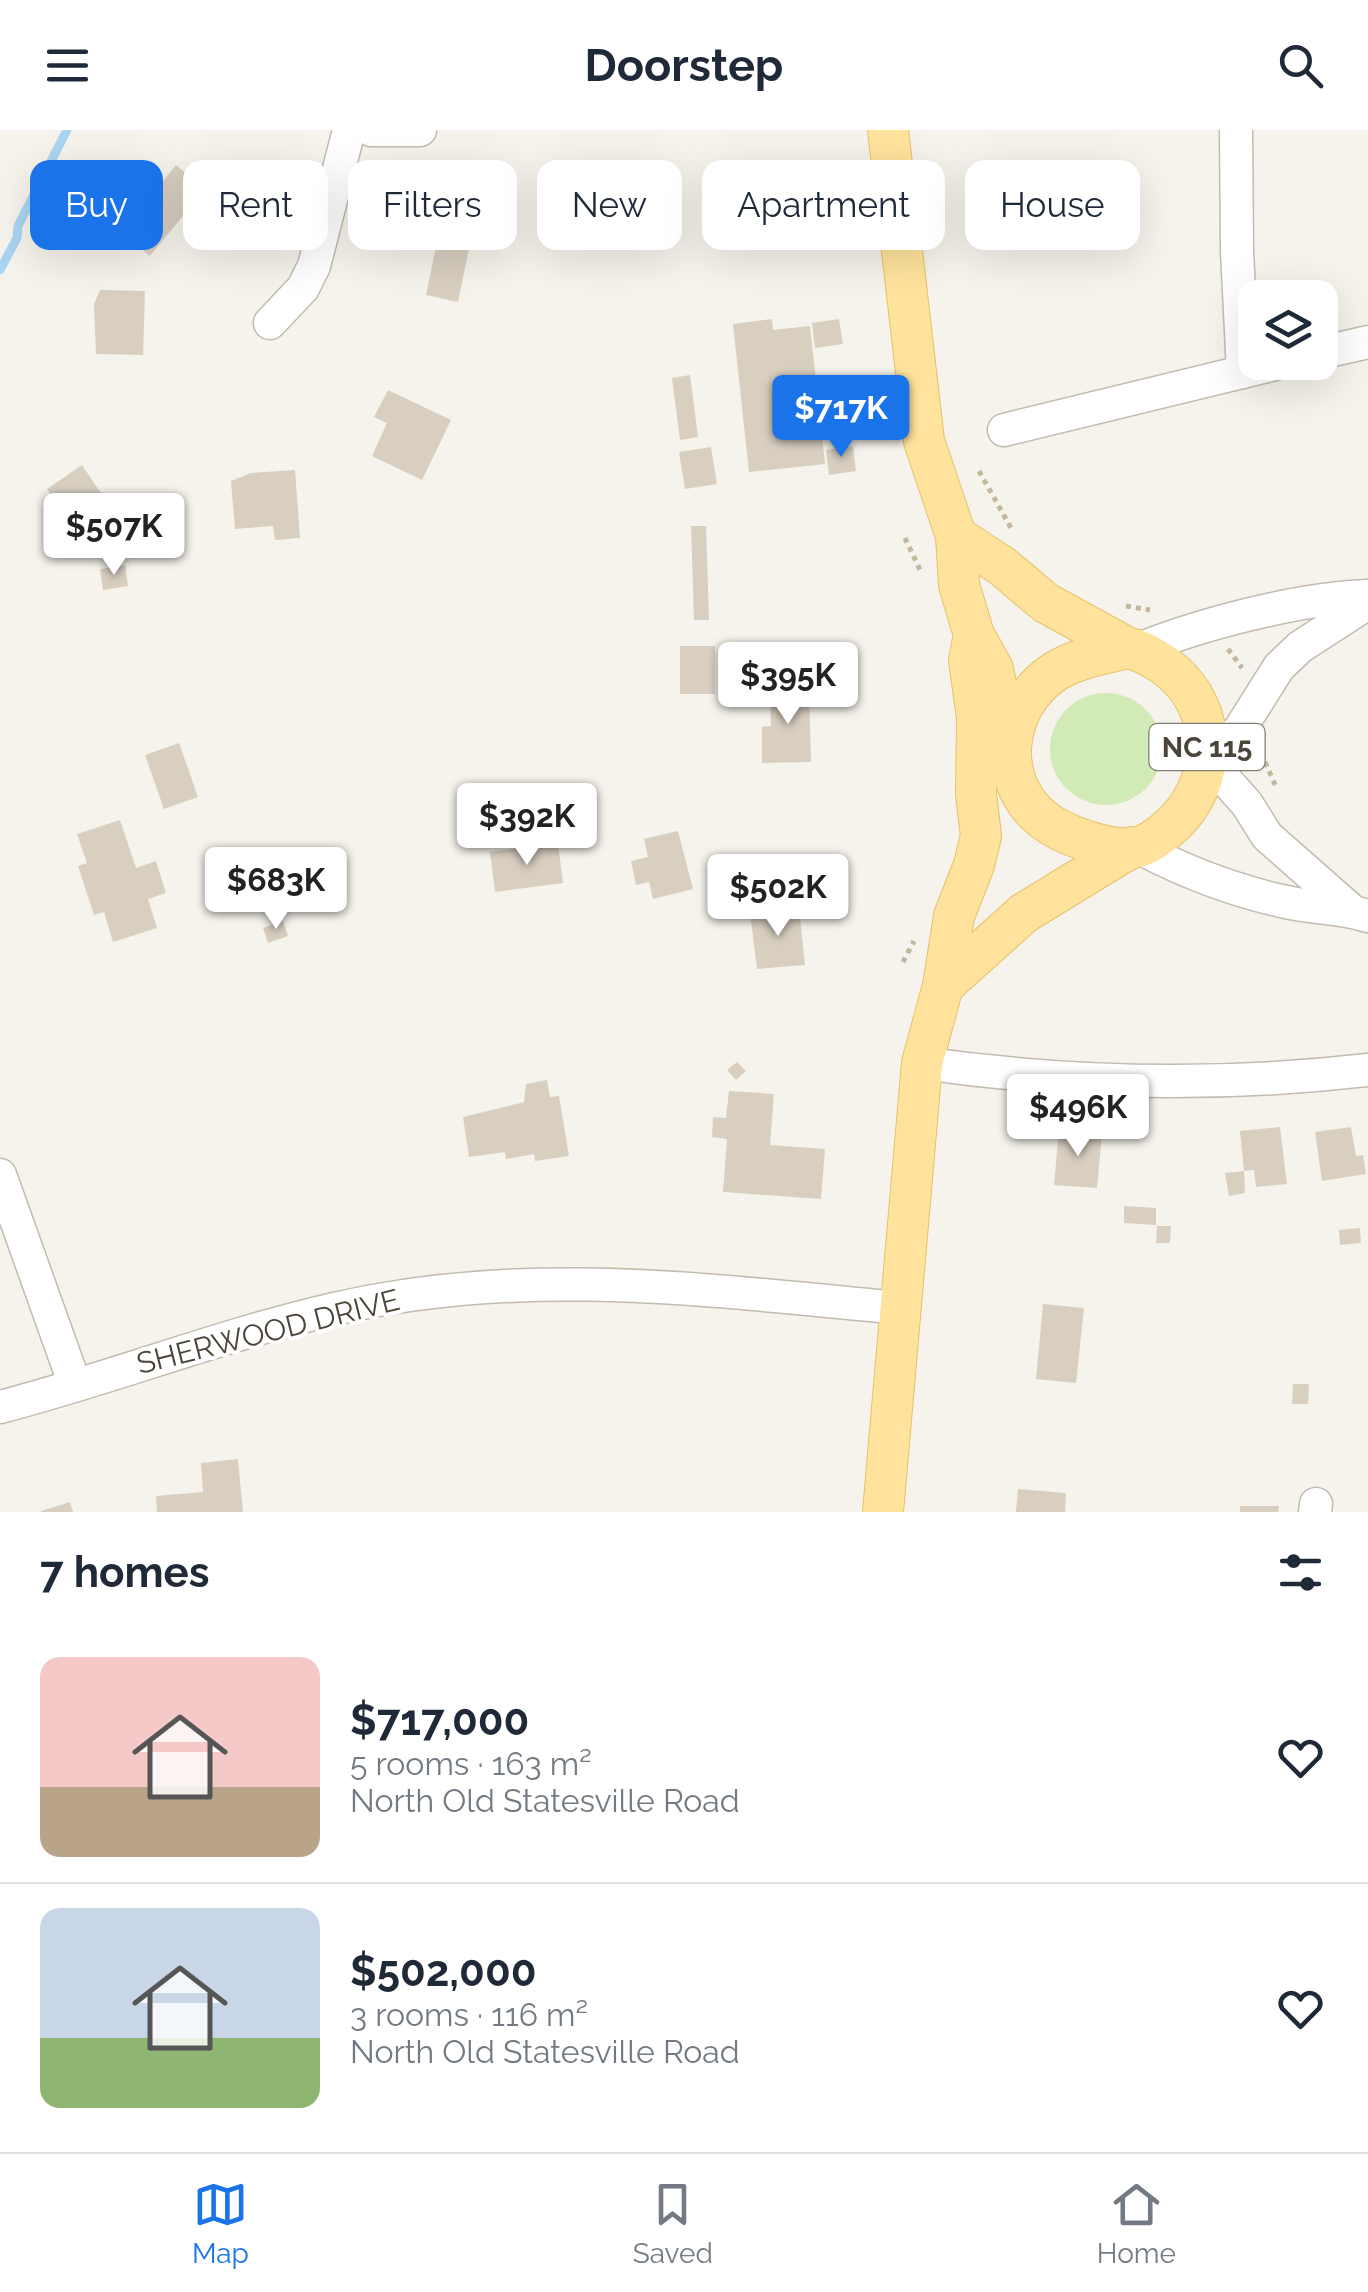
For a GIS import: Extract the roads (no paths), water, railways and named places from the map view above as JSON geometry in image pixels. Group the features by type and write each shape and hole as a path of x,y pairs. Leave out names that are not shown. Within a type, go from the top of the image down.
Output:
{"main road":[{"path":"888,130 924,441 956,536 959,585 974,635 993,669 1010,754 1025,798 1050,824 1075,837 1135,847"},
{"name":"NC 115","path":"956,536 1002,566 1046,603 1154,657 1192,693 1202,713 1207,755 1200,790 1192,804 1160,836 1135,847"},
{"path":"974,635 969,660 977,718 976,794 981,836"},
{"path":"884,1512 922,1062 942,986 954,916 981,836 996,820 1025,704 1038,686 1068,664 1132,649"},
{"path":"942,986 1024,912 1135,847"}],"street":[{"path":"270,323 303,288 314,266 349,130"},
{"path":"371,130 420,130"},
{"path":"1236,130 1238,281"},
{"path":"1338,349 1368,342"},
{"path":"1004,430 1238,373"},
{"path":"1132,649 1175,634 1328,597 1368,600"},
{"path":"1207,755 1238,732 1280,667 1300,647 1368,600"},
{"name":"NC 115","path":"1207,755 1267,836 1360,913"},
{"name":"NC 115","path":"1135,847 1211,879 1290,902 1360,913"},
{"path":"922,1062 1017,1074 1208,1082 1368,1070"},
{"path":"0,1175 76,1385"},
{"name":"SHERWOOD DRIVE","path":"0,1407 335,1309 452,1291 594,1282 899,1308"}],"waterway":[{"path":"0,270 67,130"}]}
